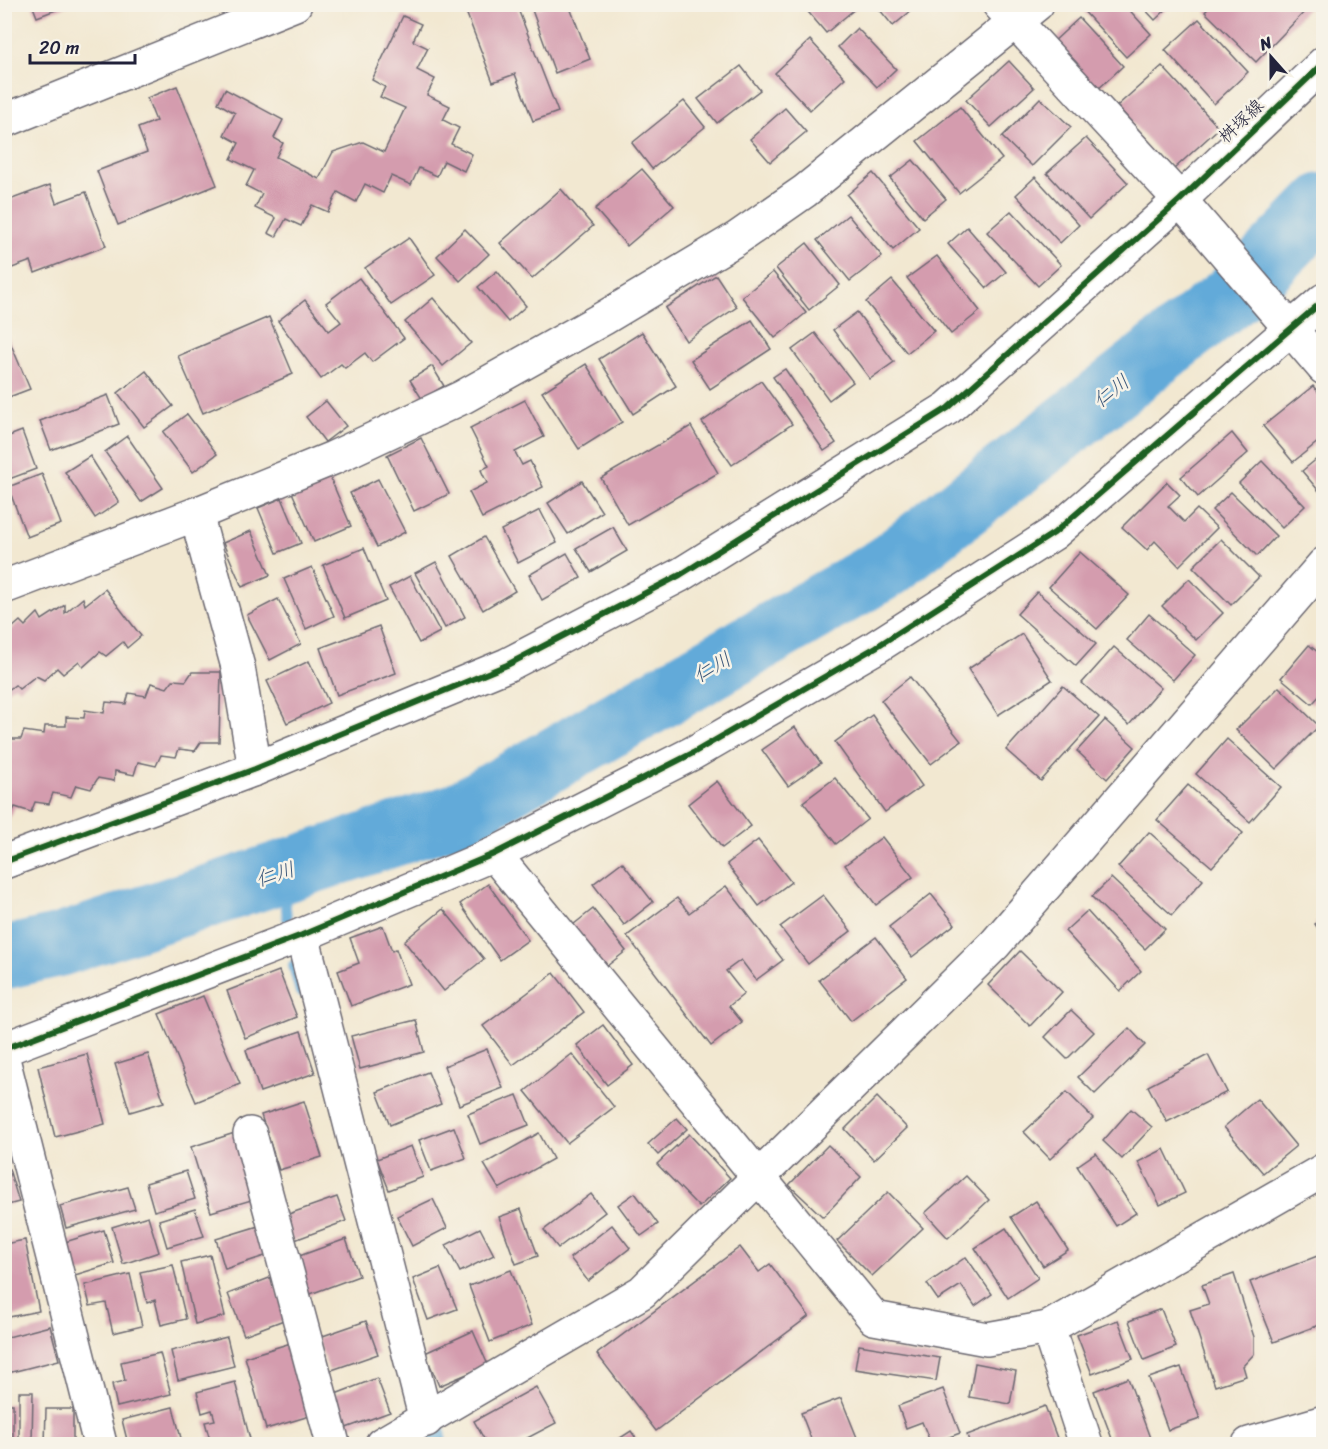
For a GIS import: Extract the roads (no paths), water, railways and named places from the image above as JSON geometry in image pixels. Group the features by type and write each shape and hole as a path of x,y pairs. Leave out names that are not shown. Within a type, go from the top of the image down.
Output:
{"street":[{"path":"4,121 295,4"},
{"path":"4,587 196,514 333,458 463,397 604,318 736,239 805,191 1018,10 1323,368"},
{"name":"桝塚線","path":"4,862 255,769 507,665 690,569 948,408 1180,200 1323,63"},
{"path":"4,1049 302,935 494,854 714,741 876,647 1054,533 1290,331 1323,300"},
{"path":"196,514 238,667 255,769"},
{"path":"382,1444 642,1292 995,944 1323,564"},
{"path":"494,854 874,1318 987,1339 1048,1328 1323,1170"},
{"path":"302,935 426,1420"},
{"path":"4,1063 99,1444"},
{"path":"250,1134 333,1444"},
{"path":"1048,1328 1086,1444"},
{"path":"1249,1444 1323,1422"}],"waterway":[{"name":"仁川","path":"4,958 60,945 458,814 887,567 1243,287 1324,204"},
{"path":"282,871 287,918"},
{"path":"293,965 300,992"},
{"path":"428,1438 431,1444"},
{"path":"415,1444 428,1438"}]}
